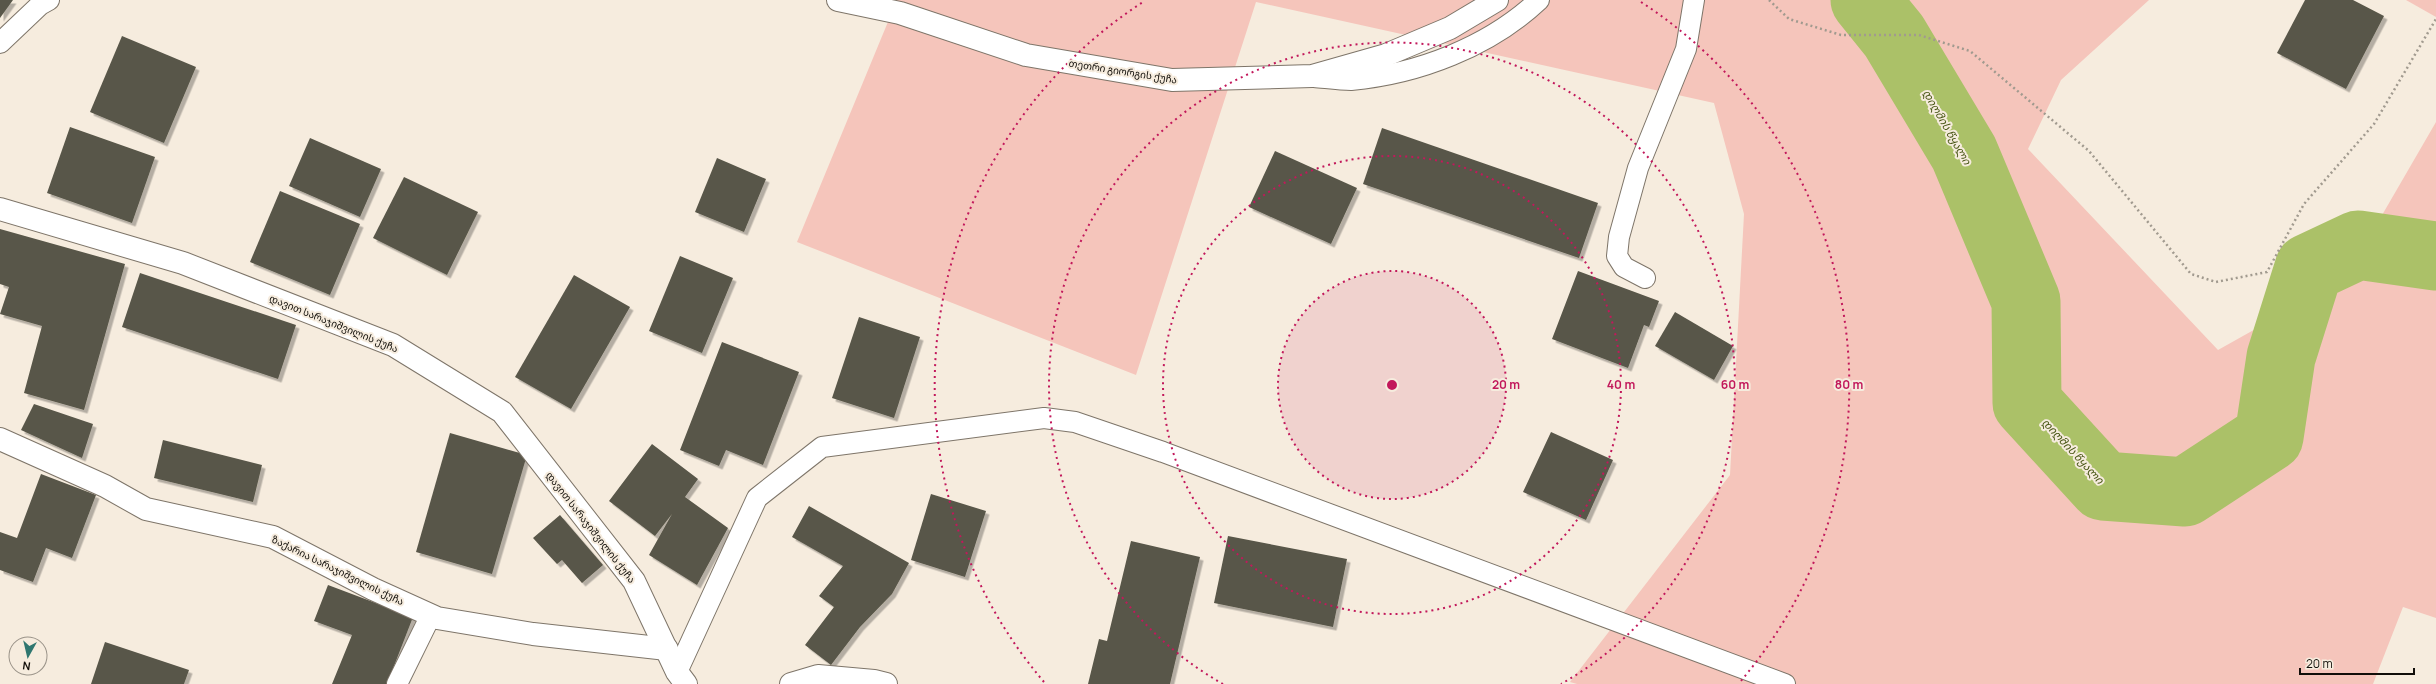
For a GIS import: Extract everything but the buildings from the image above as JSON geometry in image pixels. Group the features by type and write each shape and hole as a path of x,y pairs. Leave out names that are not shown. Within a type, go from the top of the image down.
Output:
{"street":[{"name":"თეთრი გიორგის ქუჩა","path":"838,0 900,13 1026,55 1172,80 1312,76 1386,55 1450,28 1497,0"},
{"name":"დავით სარაჯიშვილის ქუჩა","path":"0,209 183,263 393,345 502,412 634,581 682,678"},
{"name":"ზაქარია სარაჯიშვილის ქუჩა","path":"0,439 105,486 146,509 273,537 373,589 431,615 533,634 667,649"},
{"path":"791,684 818,676 874,681 886,684"}],"lane":[{"path":"0,43 40,5 49,0"},
{"path":"1312,76 1350,80 1395,73 1451,56 1493,34 1539,0"},
{"path":"1646,278 1624,267 1617,256 1619,238 1638,168 1686,49 1694,0"},
{"path":"682,678 757,498 822,447 1044,418 1075,422 1163,452 1785,684"},
{"path":"397,684 431,615"}],"path":[{"path":"1769,0 1789,19 1841,35 1919,35 1970,51 2088,151 2191,274 2216,282 2267,272 2304,204 2374,124 2436,19"}],"shaded area":[{"path":"897,0 2149,0 2061,80 2028,149 2218,350 2345,279 2436,122 2436,618 2403,607 2373,684 1577,684 1570,682 1730,475 1744,214 1714,103 1256,2 1136,375 797,242"},
{"path":"2406,0 2436,0 2436,17"}],"waterway":[{"name":"დიღმის წყალი","path":"1865,0 1894,36 1964,153 2026,301 2027,403 2103,486 2185,492 2269,437 2281,357 2309,268 2358,245 2436,256"}]}
